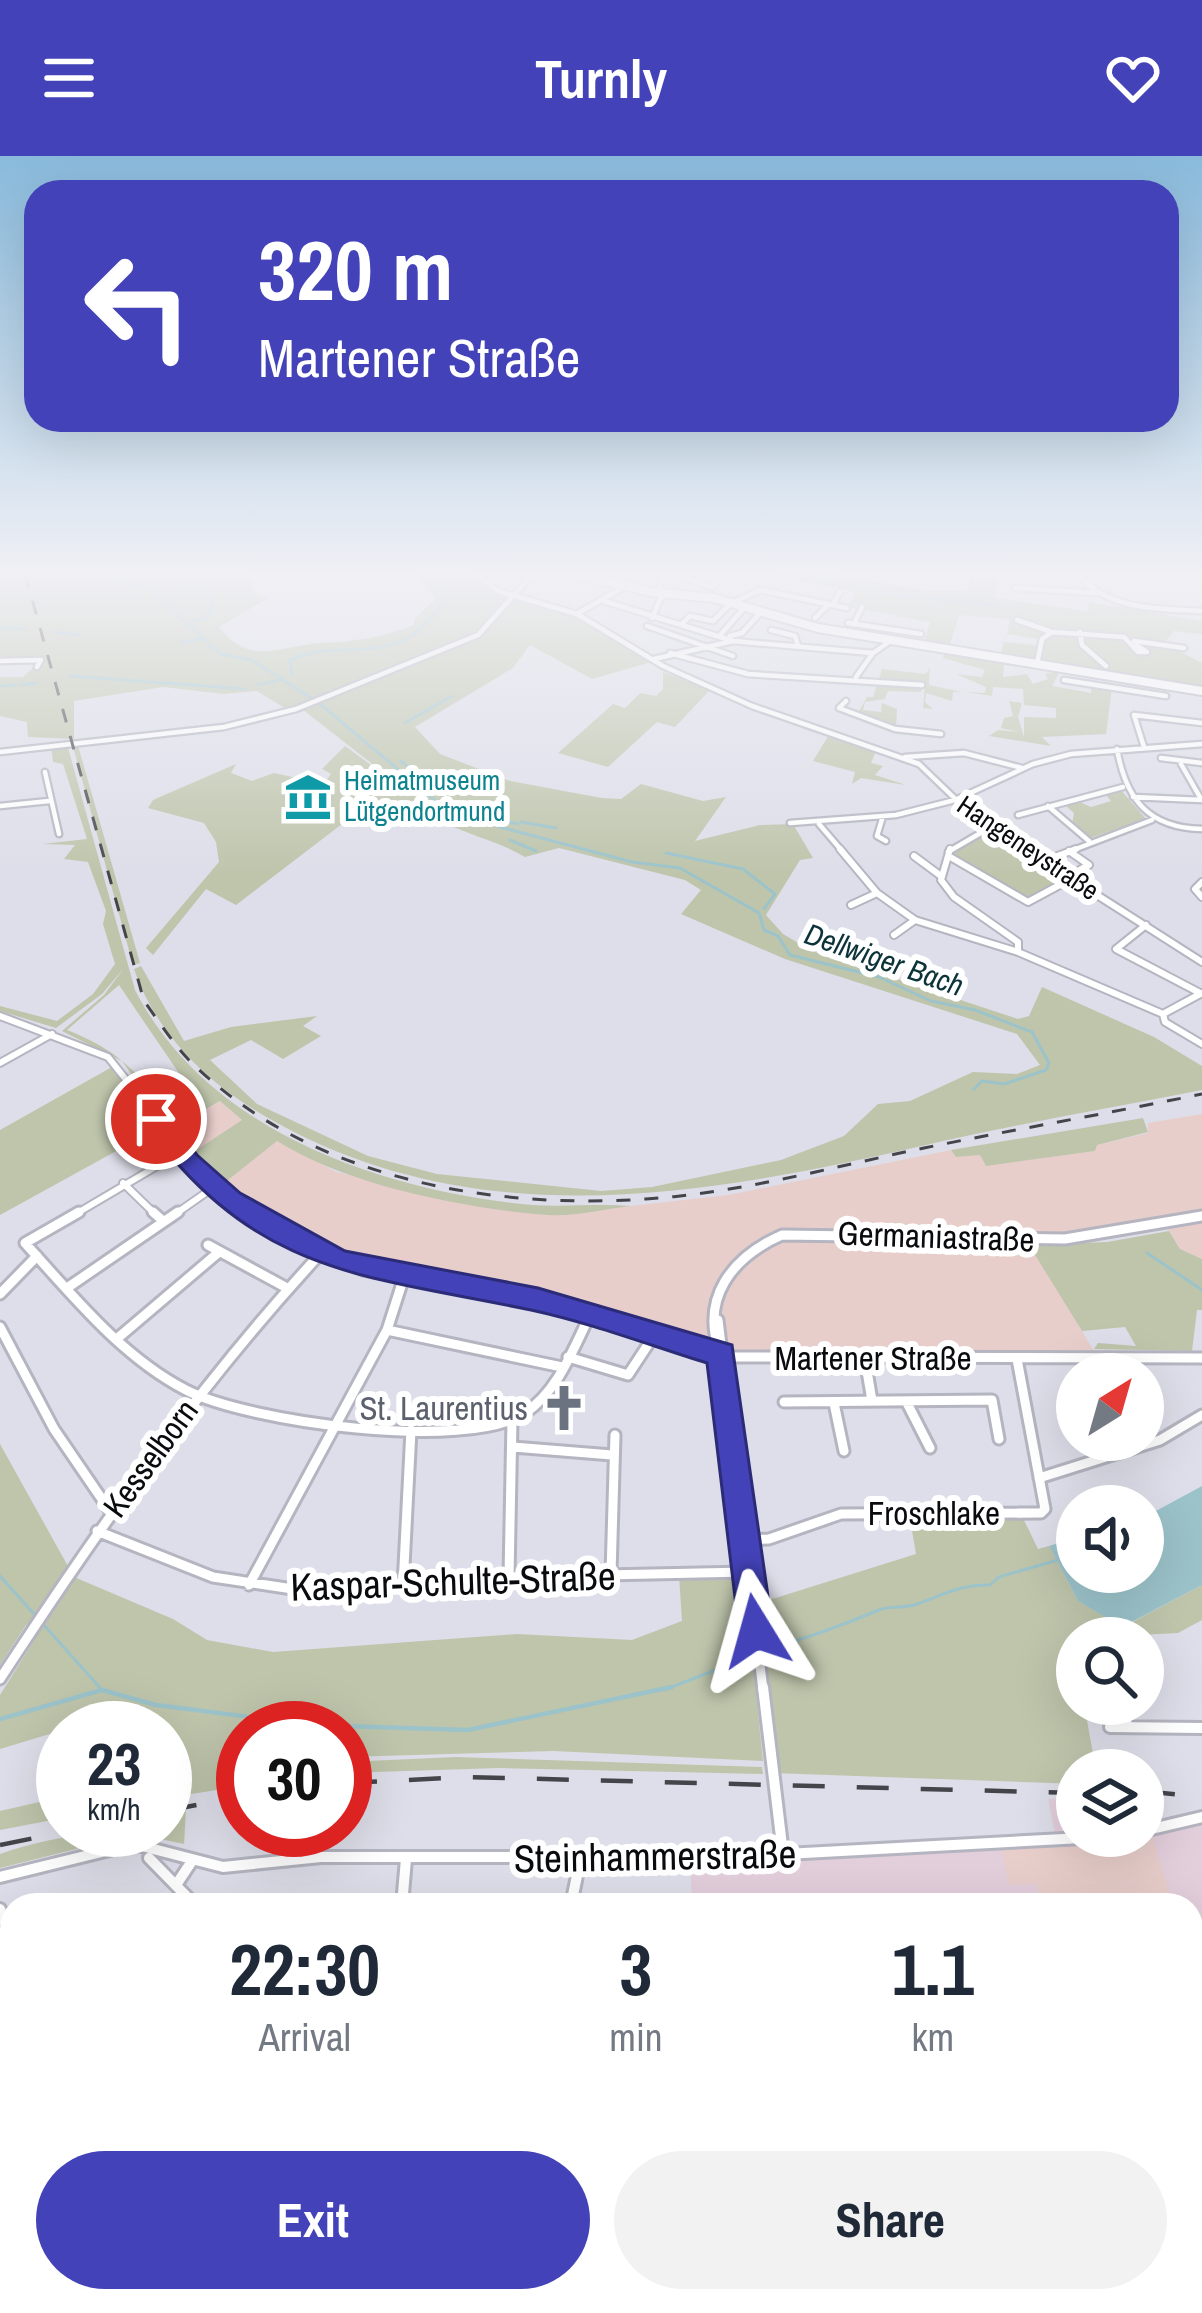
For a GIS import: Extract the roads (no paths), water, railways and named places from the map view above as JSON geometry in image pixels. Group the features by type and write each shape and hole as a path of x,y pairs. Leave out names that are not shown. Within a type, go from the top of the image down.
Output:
{"main road":[{"path":"1105,675 1202,691"}],"street":[{"path":"0,752 224,727 286,712 379,675"},
{"name":"Hangeneystraße","path":"684,675 771,714 923,766 990,827 1202,962"},
{"path":"756,675 922,686"},
{"path":"855,678 857,675"},
{"path":"1064,680 1166,696"},
{"path":"1137,692 1139,680"},
{"path":"846,700 839,708 888,726 941,734"},
{"path":"1144,748 1134,716 1202,723"},
{"path":"877,749 888,726"},
{"path":"790,823 883,816 955,800 1022,768 1065,755 1202,744"},
{"path":"1117,749 1123,788 1153,820 1168,829 1202,829"},
{"path":"904,758 925,753 999,760 1022,768"},
{"path":"1161,758 1180,764 1202,763"},
{"path":"1180,764 1202,801"},
{"path":"36,778 45,774 59,834"},
{"path":"1018,815 1123,788"},
{"path":"1131,797 1202,801"},
{"path":"0,806 49,801"},
{"path":"1047,805 1089,841"},
{"path":"883,816 877,836 886,841"},
{"path":"1041,862 1153,820"},
{"path":"819,824 877,893 915,920 1018,952 1163,1014"},
{"path":"990,827 946,851 1028,902 1089,865 1068,850"},
{"path":"914,856 941,876 954,897 1018,942 1018,952"},
{"path":"941,876 952,858"},
{"path":"1202,882 1195,890 1202,897"},
{"path":"854,908 877,893"},
{"path":"894,935 915,920"},
{"path":"1146,925 1115,949 1202,994"},
{"path":"1163,1014 1202,994"},
{"path":"1163,1014 1163,1021 1202,1044"},
{"name":"Martener Straße","path":"0,1016 54,1033 116,1063 180,1152 214,1186 261,1221 363,1270 522,1296 721,1354 1201,1359"},
{"path":"0,1063 54,1033"},
{"path":"180,1152 25,1243 66,1288 158,1372 196,1395 335,1425 411,1430 512,1420 541,1397 590,1315"},
{"path":"123,1183 162,1220"},
{"path":"66,1288 214,1186"},
{"name":"Germaniastraße","path":"783,1854 721,1354 715,1343 717,1297 729,1268 746,1251 782,1235 1065,1239 1202,1216"},
{"path":"208,1245 287,1288"},
{"path":"119,1336 219,1252"},
{"name":"Kesselborn","path":"0,1679 110,1511 196,1395 321,1253"},
{"path":"0,1294 37,1256"},
{"path":"249,1585 387,1330 404,1277"},
{"path":"0,1327 54,1429 110,1511"},
{"path":"387,1330 562,1367"},
{"path":"568,1357 628,1375 653,1337"},
{"name":"Froschlake","path":"743,1540 769,1539 841,1514 1041,1513 1040,1478 1017,1358"},
{"path":"865,1359 872,1401"},
{"path":"784,1402 992,1400 999,1439"},
{"path":"906,1401 930,1448"},
{"path":"834,1403 844,1451"},
{"path":"1040,1478 1160,1440 1202,1415"},
{"path":"509,1577 512,1420"},
{"path":"403,1586 411,1430"},
{"path":"610,1574 615,1435"},
{"path":"513,1447 612,1455"},
{"name":"Kaspar-Schulte-Straße","path":"97,1531 194,1570 249,1585 306,1592 509,1577 747,1572"},
{"path":"1109,1727 1202,1728"},
{"path":"1164,1826 1202,1817"},
{"name":"Steinhammerstraße","path":"0,1877 134,1844 224,1868 321,1857 580,1861 1056,1839"},
{"path":"149,1858 184,1893"},
{"path":"404,1893 406,1858"},
{"path":"176,1885 192,1860"},
{"path":"573,1893 580,1861"}],"water":[{"path":"1202,1486 1202,1585 1141,1617 1105,1617 1078,1601 1074,1593 1164,1593 1164,1507"}],"waterway":[{"name":"Dellwiger Bach","path":"275,675 313,699"},
{"path":"70,676 245,689"},
{"path":"258,685 280,680"},
{"path":"21,685 36,683"},
{"path":"0,686 16,685"},
{"path":"405,723 452,696"},
{"name":"Dellwiger Bach","path":"319,703 451,814 632,862 680,868 759,913 764,930 778,936 790,955 879,977 931,1001 975,1010 1032,1032 1049,1063 1046,1070 1004,1084 982,1081 974,1089"},
{"path":"401,761 460,810 518,824"},
{"path":"521,822 556,828"},
{"name":"Dellwiger Bach","path":"510,840 536,851"},
{"path":"666,853 743,869 775,894 764,909"},
{"name":"Dellwiger Bach","path":"1147,1253 1202,1290"},
{"path":"772,1648 884,1609 990,1585 999,1577 1056,1561"},
{"path":"0,1576 102,1690"},
{"path":"671,1687 744,1659"},
{"path":"102,1690 156,1705 312,1725 468,1730 671,1687"},
{"path":"664,1690 671,1687"},
{"path":"0,1719 102,1690"}],"railway":[{"path":"53,675 144,1001 188,1059 235,1099 286,1132 342,1158 462,1191 585,1201 646,1199 751,1185 1202,1094"},
{"path":"372,1782 468,1777 1056,1792"},
{"path":"1164,1793 1202,1797"},
{"path":"192,1806 216,1801"},
{"path":"0,1845 36,1838"}],"place":[{"name":"Heimatmuseum Lütgendortmund","path":"308,797"},
{"name":"St. Laurentius","path":"564,1408"}]}
